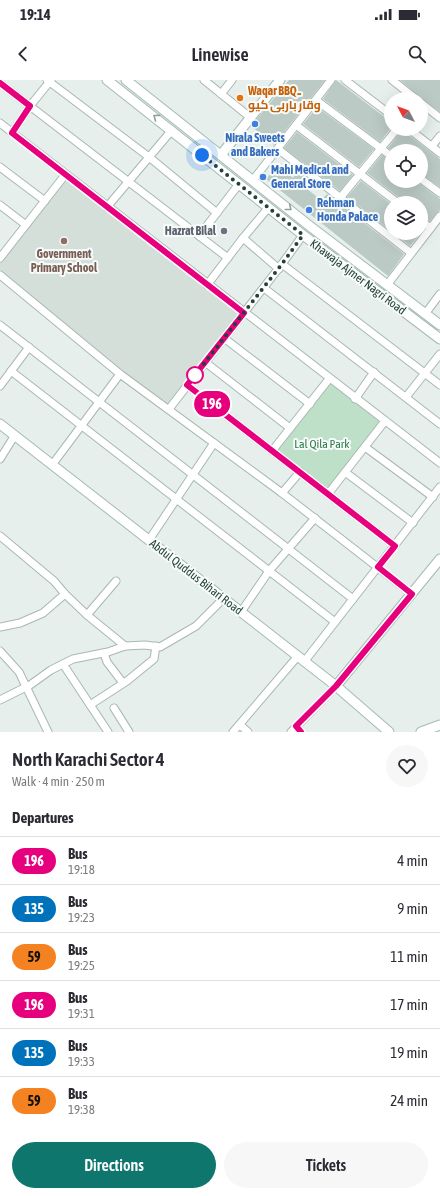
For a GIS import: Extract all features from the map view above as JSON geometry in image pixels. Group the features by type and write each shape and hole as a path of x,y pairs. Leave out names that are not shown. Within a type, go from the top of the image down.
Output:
{"street":[{"name":"Khawaja Ajmer Nagri Road","path":"107,80 303,235 440,339"},
{"name":"Khawaja Ajmer Nagri Road","path":"126,80 440,325"},
{"path":"204,80 251,118"},
{"path":"221,94 232,80"},
{"path":"221,155 280,80"},
{"path":"253,180 331,80"},
{"path":"345,80 384,110"},
{"path":"392,80 407,92"},
{"path":"12,133 49,81 149,157 217,213"},
{"path":"0,83 228,258"},
{"path":"316,100 384,151"},
{"path":"428,109 440,118"},
{"path":"0,123 207,285 440,463"},
{"path":"296,125 389,196"},
{"path":"107,207 172,130"},
{"path":"191,145 197,135"},
{"path":"340,198 391,136"},
{"path":"418,136 440,153"},
{"path":"432,146 440,136"},
{"path":"278,149 411,253"},
{"path":"0,167 45,201"},
{"path":"0,258 3,248 26,225 65,174"},
{"path":"199,236 239,184"},
{"path":"428,184 440,193"},
{"path":"260,200 267,191"},
{"path":"0,205 26,225"},
{"path":"207,285 269,207"},
{"path":"387,285 440,216"},
{"path":"169,409 281,266 303,235"},
{"path":"243,238 440,385"},
{"path":"0,275 120,374 282,493 412,594"},
{"path":"264,288 440,424"},
{"path":"425,314 440,294"},
{"path":"0,325 353,599"},
{"path":"224,338 310,404"},
{"path":"0,386 29,348"},
{"path":"406,397 440,354"},
{"path":"205,362 290,428"},
{"path":"12,371 335,622"},
{"path":"356,399 374,372"},
{"path":"52,465 120,374"},
{"path":"272,451 329,379"},
{"path":"187,385 395,546"},
{"path":"328,494 385,421"},
{"name":"Abdul Quddus Bihari Road","path":"0,424 336,686 389,732"},
{"path":"0,459 15,435"},
{"path":"149,540 214,443"},
{"path":"365,446 433,497"},
{"path":"282,493 300,472"},
{"path":"345,472 412,523"},
{"path":"233,732 335,622 440,488"},
{"path":"241,612 269,571 315,518"},
{"path":"0,536 54,581 87,615 125,646"},
{"path":"296,730 336,686 440,559"},
{"path":"87,615 116,581"},
{"path":"0,627 20,622 42,613 65,594"},
{"path":"0,700 73,659 104,653 125,646 160,647 196,626 223,599"},
{"path":"90,705 123,683 154,659 156,646"},
{"path":"0,651 19,672 48,732"},
{"path":"104,653 107,662 123,683"},
{"path":"63,664 108,732"},
{"path":"114,708 129,732"},
{"path":"240,725 248,732"},
{"path":"421,732 440,725"}],"shaded area":[{"path":"65,175 244,313 169,407 0,275 0,258"}],"green space":[{"name":"Lal Qila Park","path":"329,379 385,421 328,494 272,451"}],"building":[{"path":"289,80 325,80 274,145 251,126"},
{"path":"336,80 384,117 385,136 380,142 323,99"},
{"path":"400,80 440,80 440,112 428,103 428,92 414,92"},
{"path":"317,107 374,149 359,167 303,124"},
{"path":"297,132 353,175 340,191 284,148"},
{"path":"397,136 410,136 420,144 391,144"},
{"path":"428,150 440,159 440,187 428,179"},
{"path":"382,155 384,156 384,186 367,173"},
{"path":"278,165 293,178 298,171 312,182 307,189 321,200 327,194 384,238 384,240 404,254 388,276 266,179"},
{"path":"361,181 384,199 384,226 347,197"},
{"path":"387,188 425,188 440,199 440,210 430,221 428,220 428,196 397,196"},
{"path":"403,240 415,240 410,246"}],"bus line":[{"name":"196","path":"0,83 30,106 12,133 244,313 187,385 395,546 378,567 412,594 336,686 296,726 301,732"}],"place":[{"name":"Waqar BBQ۔ وقار باربی کیو","path":"240,98"},
{"name":"Nirala Sweets and Bakers","path":"255,124"},
{"name":"Mahi Medical and General Store","path":"263,177"},
{"name":"Rehman Honda Palace","path":"309,210"},
{"name":"Hazrat Bilal","path":"224,231"},
{"name":"Government Primary School","path":"64,241"}],"route":[{"path":"195,375 303,235 202,155"}]}
